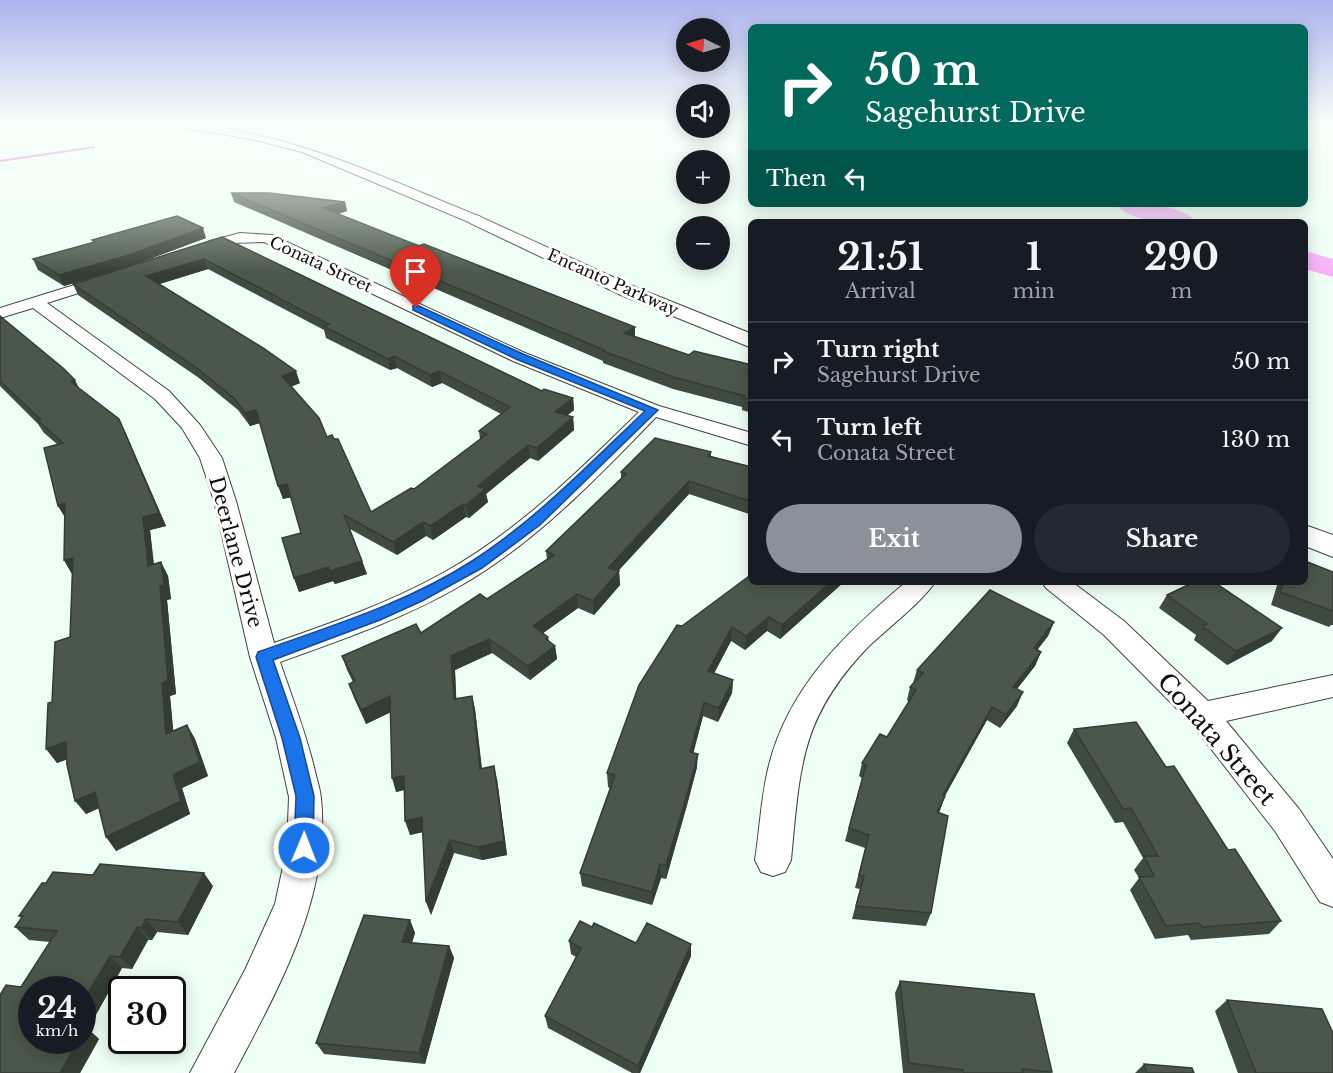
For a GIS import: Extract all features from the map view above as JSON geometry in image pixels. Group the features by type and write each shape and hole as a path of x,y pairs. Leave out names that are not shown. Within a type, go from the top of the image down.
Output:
{"street":[{"path":"362,173 476,220"},
{"name":"Encanto Parkway","path":"476,220 628,291 748,340"},
{"name":"Conata Street","path":"186,254 233,238 256,236 267,238 519,357 652,410 748,439"},
{"path":"0,313 121,275"},
{"name":"Deerlane Drive","path":"35,302 162,395 190,426 211,458 225,501 264,657 291,738 305,796 304,848 293,905 259,984 211,1073"},
{"path":"264,657 417,598 477,565 535,522 652,410"},
{"path":"1308,536 1333,547"},
{"path":"773,860 785,764 807,703 843,654 919,585"},
{"name":"Conata Street","path":"1059,585 1114,628 1202,714 1287,820 1333,890"},
{"path":"1202,714 1333,686"}],"building":[{"path":"231,193 269,193 345,202 323,208 419,246 424,244 635,327 624,333 689,355 694,351 748,364 748,399 743,398 745,396 673,377"},
{"path":"177,216 203,228 132,254 59,275 33,259 95,242 92,240"},
{"path":"222,237 542,391 544,389 573,398 555,412 573,417 537,448 528,445 478,486 485,489 466,505 463,504 430,526 423,522 393,542 344,515 362,561 330,571 329,567 294,578 282,538 301,533 287,484 278,486 256,410 245,413 234,398 194,366 73,284","holes":["204,259 329,324 323,326 388,359 394,356 430,375 439,371 510,407 479,431 487,434 414,489 411,488 371,512 338,439 334,439 332,435 327,437 319,418 282,376 296,371 146,276"]},
{"path":"0,316 63,368 75,380 71,382 119,419 159,513 143,517 148,566 161,562 164,585 160,586 168,680 162,683 166,734 187,725 200,762 173,775 181,801 106,837 95,792 75,801 67,765 66,742 46,749 48,703 52,702 55,642 70,637 73,558 64,560 65,503 58,506 44,448 63,443 37,420 40,419 0,381"},
{"path":"655,438 711,452 708,456 748,466 748,501 689,481 608,568 619,571 593,601 577,594 533,626 548,637 546,639 555,646 528,666 489,639 451,656 454,699 472,696 480,769 494,766 504,841 478,847 450,840 426,902 422,817 405,821 404,776 392,778 390,696 361,710 349,684 355,681 342,656 416,624 421,633 480,594 487,599 554,555 546,551 626,474 621,472"},
{"path":"1308,562 1333,572 1333,611 1280,592 1282,585 1308,585"},
{"path":"748,577 748,585 828,585 782,625 769,617 746,636 732,627 708,671 733,680 719,708 704,703 690,752 698,754 688,791 666,865 660,864 652,892 580,873 615,775 607,773 639,685 677,625 682,626"},
{"path":"1188,585 1218,585 1282,628 1236,651 1202,626 1207,624 1167,595"},
{"path":"990,590 1054,622 1034,648 1041,652 1013,687 1023,692 1006,715 992,707 943,795 945,796 937,812 948,816 931,913 856,906 864,876 859,875 869,835 849,828 866,765 862,763 880,734 887,737 916,690 910,687 923,673 917,670"},
{"path":"1136,722 1166,767 1174,766 1228,850 1235,849 1281,921 1202,927 1199,923 1166,926 1139,877 1154,876 1144,856 1158,856 1131,808 1123,809 1074,729"},
{"path":"100,864 204,873 178,922 146,919 141,928 137,927 120,957 110,956 96,980 96,976 28,976 57,931 15,927 23,916 19,916 42,883 46,883 53,872 93,875"},
{"path":"364,915 410,920 402,942 449,946 419,1053 316,1043"},
{"path":"580,921 592,927 594,923 636,943 647,923 691,944 638,1066 545,1016 581,948 569,941"},
{"path":"900,981 1034,994 1052,1072 1022,1069 1023,1073 964,1073 963,1070 909,1063"},
{"path":"6,985 18,987 18,1054 71,1054 60,1073 0,1073 0,995"},
{"path":"1227,1000 1322,1009 1333,1033 1333,1073 1256,1073"},
{"path":"1144,1064 1192,1068 1194,1073 1147,1073"}],"waterway":[{"path":"1138,207 1173,219"},
{"path":"1308,261 1333,268"}],"route":[{"path":"304,848 305,796 291,738 264,657 353,625 417,598 477,565 535,522 594,469 652,410 519,357 416,308"}]}
